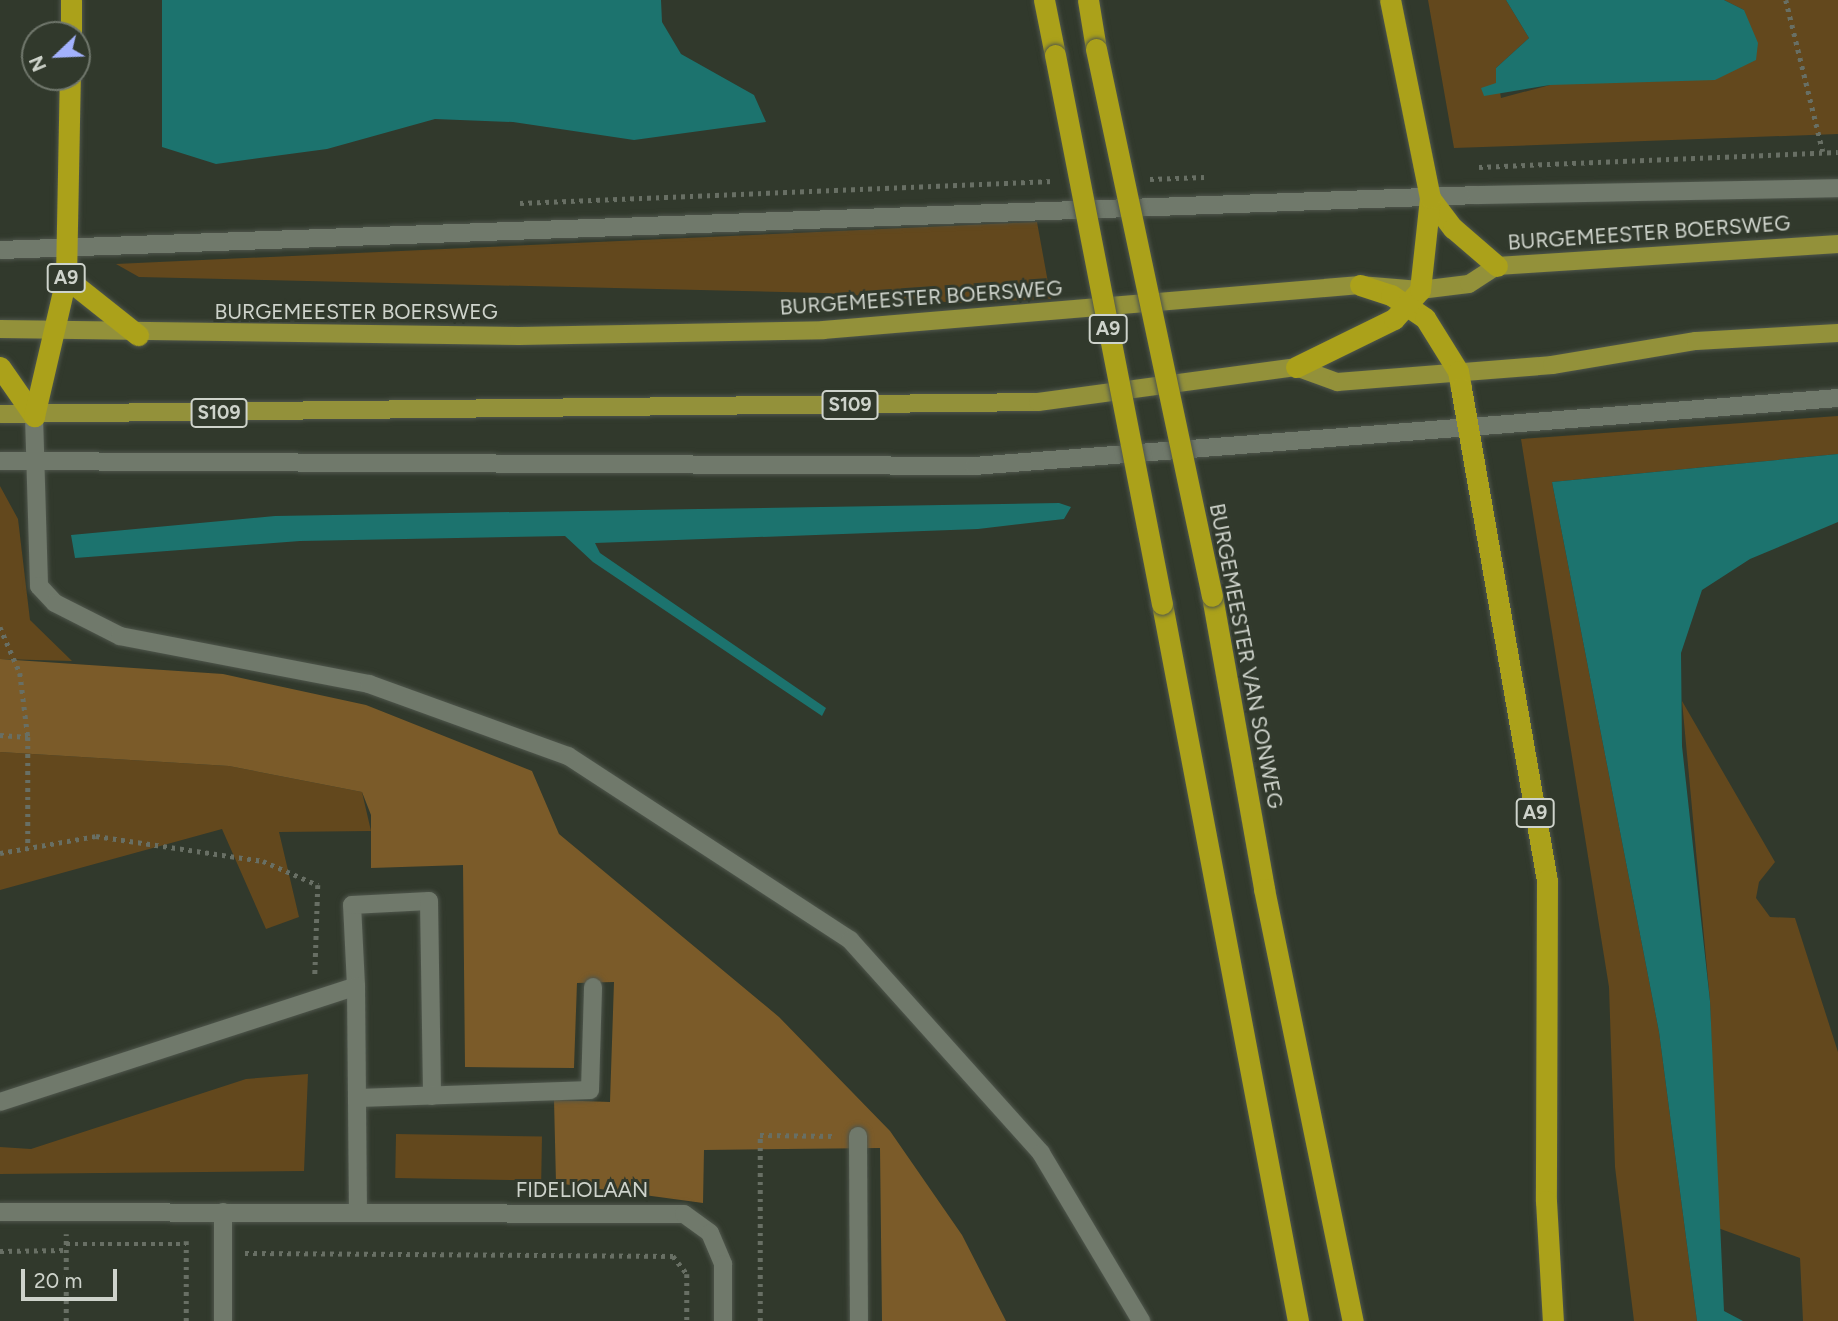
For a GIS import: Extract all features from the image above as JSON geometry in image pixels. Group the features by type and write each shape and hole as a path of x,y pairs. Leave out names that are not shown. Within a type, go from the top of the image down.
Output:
{"highway":[{"path":"71,0 71,21"},
{"name":"A9","path":"1044,0 1298,1321"},
{"name":"BURGEMEESTER VAN SONWEG","path":"1088,0 1096,49 1212,596 1264,889 1353,1321"},
{"path":"1296,367 1366,335 1415,298 1430,198 1390,0"},
{"name":"A9","path":"54,334 66,278 70,91"},
{"path":"1430,198 1453,228 1497,266"},
{"name":"A9","path":"66,278 138,335"},
{"name":"A9","path":"1360,285 1415,298 1458,371 1546,880 1546,1201 1553,1321"},
{"path":"34,415 54,334"},
{"path":"0,367 34,415"}],"main road":[{"name":"BURGEMEESTER BOERSWEG","path":"1415,298 1469,284 1497,266 1838,244"},
{"name":"BURGEMEESTER BOERSWEG","path":"0,329 54,334 138,335 823,330 1360,285"},
{"name":"S109","path":"0,414 1038,402 1296,367 1337,382 1552,365 1696,341 1838,333"}],"street":[{"name":"BURGEMEESTER BOERSWEG","path":"0,250 1430,198 1838,188"},
{"path":"0,461 974,466 1838,398"},
{"path":"34,415 39,586 55,603 120,636 369,684 568,755 850,940 1041,1153 1141,1321"},
{"path":"358,1212 360,1098 352,905 429,901 432,1096"},
{"path":"0,1102 356,986"},
{"path":"360,1098 590,1090 593,987"},
{"path":"858,1136 859,1321"},
{"name":"FIDELIOLAAN","path":"0,1212 684,1214 710,1233 723,1264 723,1321"},
{"path":"223,1212 223,1321"}],"path":[{"path":"1786,0 1823,152"},
{"path":"1425,169 1838,152"},
{"path":"1143,179 1210,177"},
{"path":"504,203 1063,181"},
{"path":"0,627 20,673 28,737 28,848"},
{"path":"0,735 28,737"},
{"path":"0,853 96,836 263,861 318,885 314,999"},
{"path":"760,1321 760,1135 858,1136"},
{"path":"66,1212 66,1321"},
{"path":"186,1212 186,1321"},
{"path":"66,1244 186,1244"},
{"path":"0,1251 66,1250"},
{"path":"223,1253 673,1256 687,1274 687,1321"}],"shaded area":[{"path":"1428,0 1506,0 1529,38 1496,68 1501,98 1550,85 1744,10 1724,0 1838,0 1838,134 1454,148"},
{"path":"1037,222 1051,299 959,303 824,293 139,277 116,264"},
{"path":"1838,416 1838,454 1552,482 1659,1032 1697,1321 1634,1321 1615,1167 1609,987 1521,439"},
{"path":"0,486 18,519 30,620 72,661 0,659"},
{"path":"0,659 223,674 366,705 532,771 559,834 779,1017 890,1131 962,1235 1006,1321 882,1321 880,1148 704,1150 703,1203 556,1183 554,1100 610,1102 614,982 577,983 574,1068 465,1067 463,865 371,868 371,815 362,792 229,766 0,752"},
{"path":"1682,701 1775,862 1759,882 1756,898 1770,917 1795,918 1838,1052 1838,1321 1803,1321 1800,1258 1718,1228 1710,1001"},
{"path":"0,752 229,766 362,792 371,831 279,832 299,917 266,929 222,829 0,890"},
{"path":"308,1074 304,1171 0,1174 0,1147 31,1149 246,1079"},
{"path":"396,1134 542,1137 541,1181 395,1178"}],"water":[{"path":"162,0 661,0 662,22 681,54 754,95 766,122 634,140 513,122 435,119 327,149 216,164 162,147"},
{"path":"1506,0 1724,0 1744,10 1758,43 1756,60 1715,80 1550,85 1484,96 1481,88 1496,83 1496,68 1529,38"},
{"path":"1838,454 1838,522 1750,559 1702,590 1681,653 1682,746 1710,1001 1724,1311 1743,1321 1697,1321 1659,1032 1552,482"},
{"path":"1059,503 1071,507 1064,519 978,529 595,543 600,553 826,708 822,716 593,562 565,536 300,541 75,558 71,535 275,516"}]}
